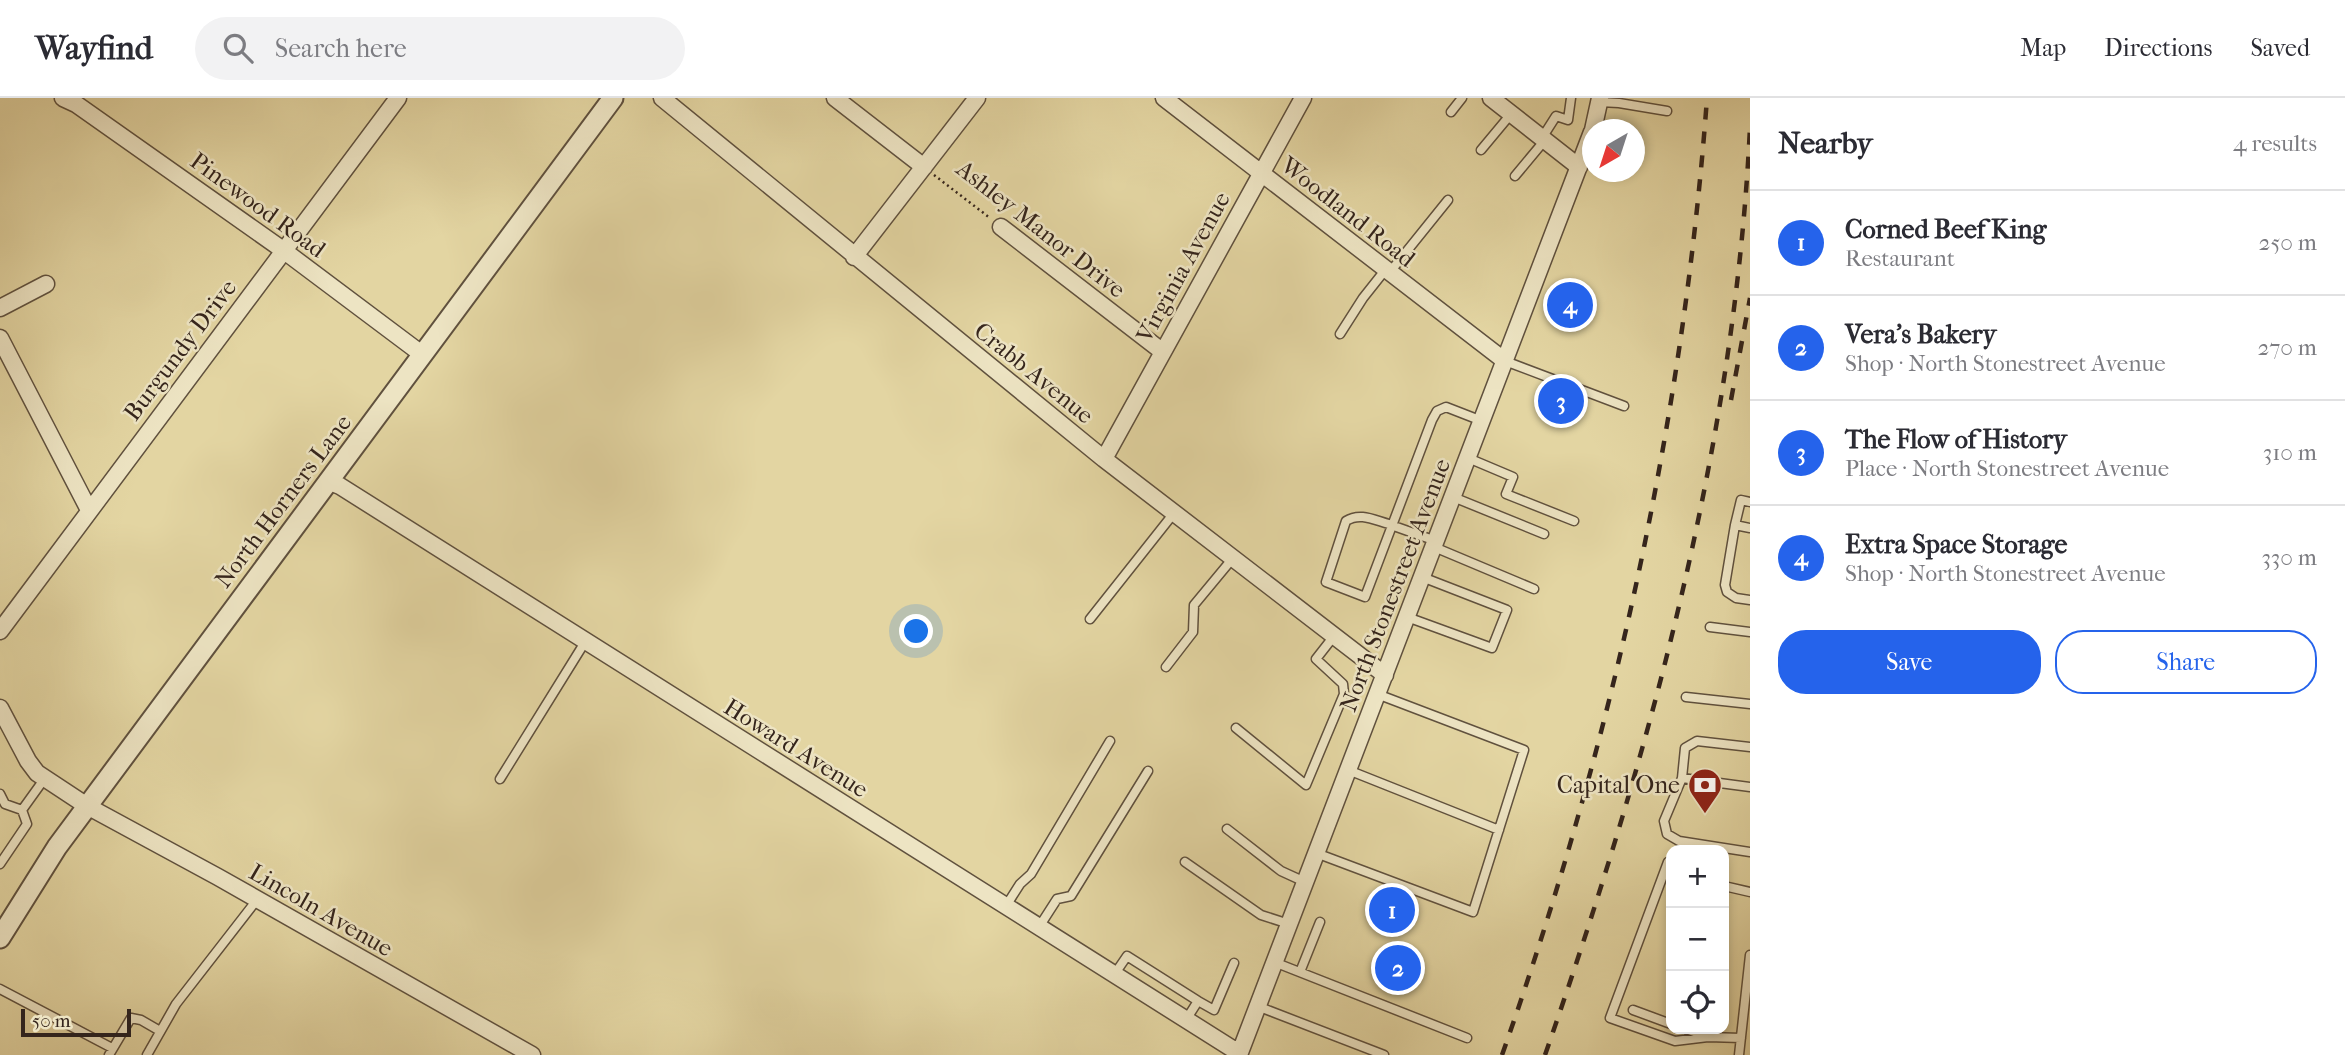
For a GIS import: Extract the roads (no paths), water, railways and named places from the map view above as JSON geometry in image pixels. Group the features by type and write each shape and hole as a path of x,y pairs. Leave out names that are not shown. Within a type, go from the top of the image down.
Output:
{"street":[{"name":"Pinewood Road","path":"63,98 76,104 283,250 422,355"},
{"name":"North Horners Lane","path":"0,938 57,846 613,98"},
{"name":"Crabb Avenue","path":"662,98 1104,459 1385,675"},
{"path":"835,98 924,167"},
{"path":"855,257 977,98"},
{"name":"Woodland Road","path":"1164,98 1505,361"},
{"name":"Virginia Avenue","path":"1104,459 1303,98"},
{"path":"1491,98 1579,167"},
{"name":"North Stonestreet Avenue","path":"1595,119 1599,100"},
{"name":"Burgundy Drive","path":"0,631 391,101"},
{"name":"North Stonestreet Avenue","path":"1239,1054 1582,159"},
{"name":"Ashley Manor Drive","path":"1001,227 1163,352"},
{"path":"0,308 46,284"},
{"path":"0,338 89,510"},
{"name":"Howard Avenue","path":"328,481 340,486 1239,1054"},
{"name":"Lincoln Avenue","path":"0,708 37,773 87,806 531,1055"}],"lane":[{"path":"1451,112 1462,98"},
{"path":"1515,176 1543,139 1556,116 1568,120 1572,98"},
{"path":"1599,100 1667,111"},
{"path":"1481,150 1511,114"},
{"path":"1340,334 1363,298 1448,200"},
{"path":"1505,361 1624,406"},
{"path":"1482,421 1446,407 1437,411 1391,525 1365,597 1326,582 1346,521 1353,516 1361,516 1391,525 1534,589"},
{"path":"1468,458 1513,477 1506,494 1574,521"},
{"path":"1453,497 1544,534"},
{"path":"1750,502 1741,500 1725,585 1727,592 1736,598 1750,600"},
{"path":"1090,619 1174,513"},
{"path":"1735,526 1750,528"},
{"path":"1166,667 1193,632 1194,605 1233,558"},
{"path":"1407,617 1492,649 1507,610 1422,577"},
{"path":"1710,627 1750,632"},
{"path":"1236,728 1306,785 1344,694 1343,684 1316,659 1334,636"},
{"path":"500,779 584,642"},
{"path":"1316,853 1473,912 1524,750 1377,694"},
{"path":"1686,697 1750,704"},
{"path":"1006,906 1020,884 1031,874 1110,741"},
{"path":"1750,747 1697,741 1685,748 1682,778 1664,821 1667,834 1679,841 1750,852"},
{"path":"1348,770 1499,830"},
{"path":"1039,927 1057,899 1071,896 1148,771"},
{"path":"22,810 45,778"},
{"path":"1682,778 1750,787"},
{"path":"0,794 5,804 22,810"},
{"path":"0,864 27,824 22,810"},
{"path":"1227,830 1281,872 1305,882"},
{"path":"1185,862 1261,915 1289,924"},
{"path":"1666,867 1610,1018 1675,1041 1708,1037 1741,1038"},
{"path":"1729,887 1750,892"},
{"path":"147,1055 176,1004 257,901"},
{"path":"1300,972 1320,922"},
{"path":"1739,1055 1750,955"},
{"path":"1114,975 1127,956 1214,1010 1234,963"},
{"path":"1274,961 1466,1038"},
{"path":"0,989 111,1052 131,1018 141,1020 160,1031"},
{"path":"1186,1020 1198,1001"},
{"path":"1257,1006 1384,1055"},
{"path":"1633,1010 1666,1022"},
{"path":"1700,1034 1708,1037"}],"railway":[{"path":"1502,1055 1577,821 1636,583 1680,342 1696,220 1707,98"},
{"path":"1545,1055 1619,829 1681,598 1706,481 1726,364 1741,246 1750,127"},
{"path":"1731,400 1750,298"}],"place":[{"name":"Extra Space Storage","path":"1570,305"},
{"name":"The Flow of History","path":"1561,401"},
{"name":"Capital One","path":"1705,815"},
{"name":"Corned Beef King","path":"1392,910"},
{"name":"Vera's Bakery","path":"1398,968"}]}
